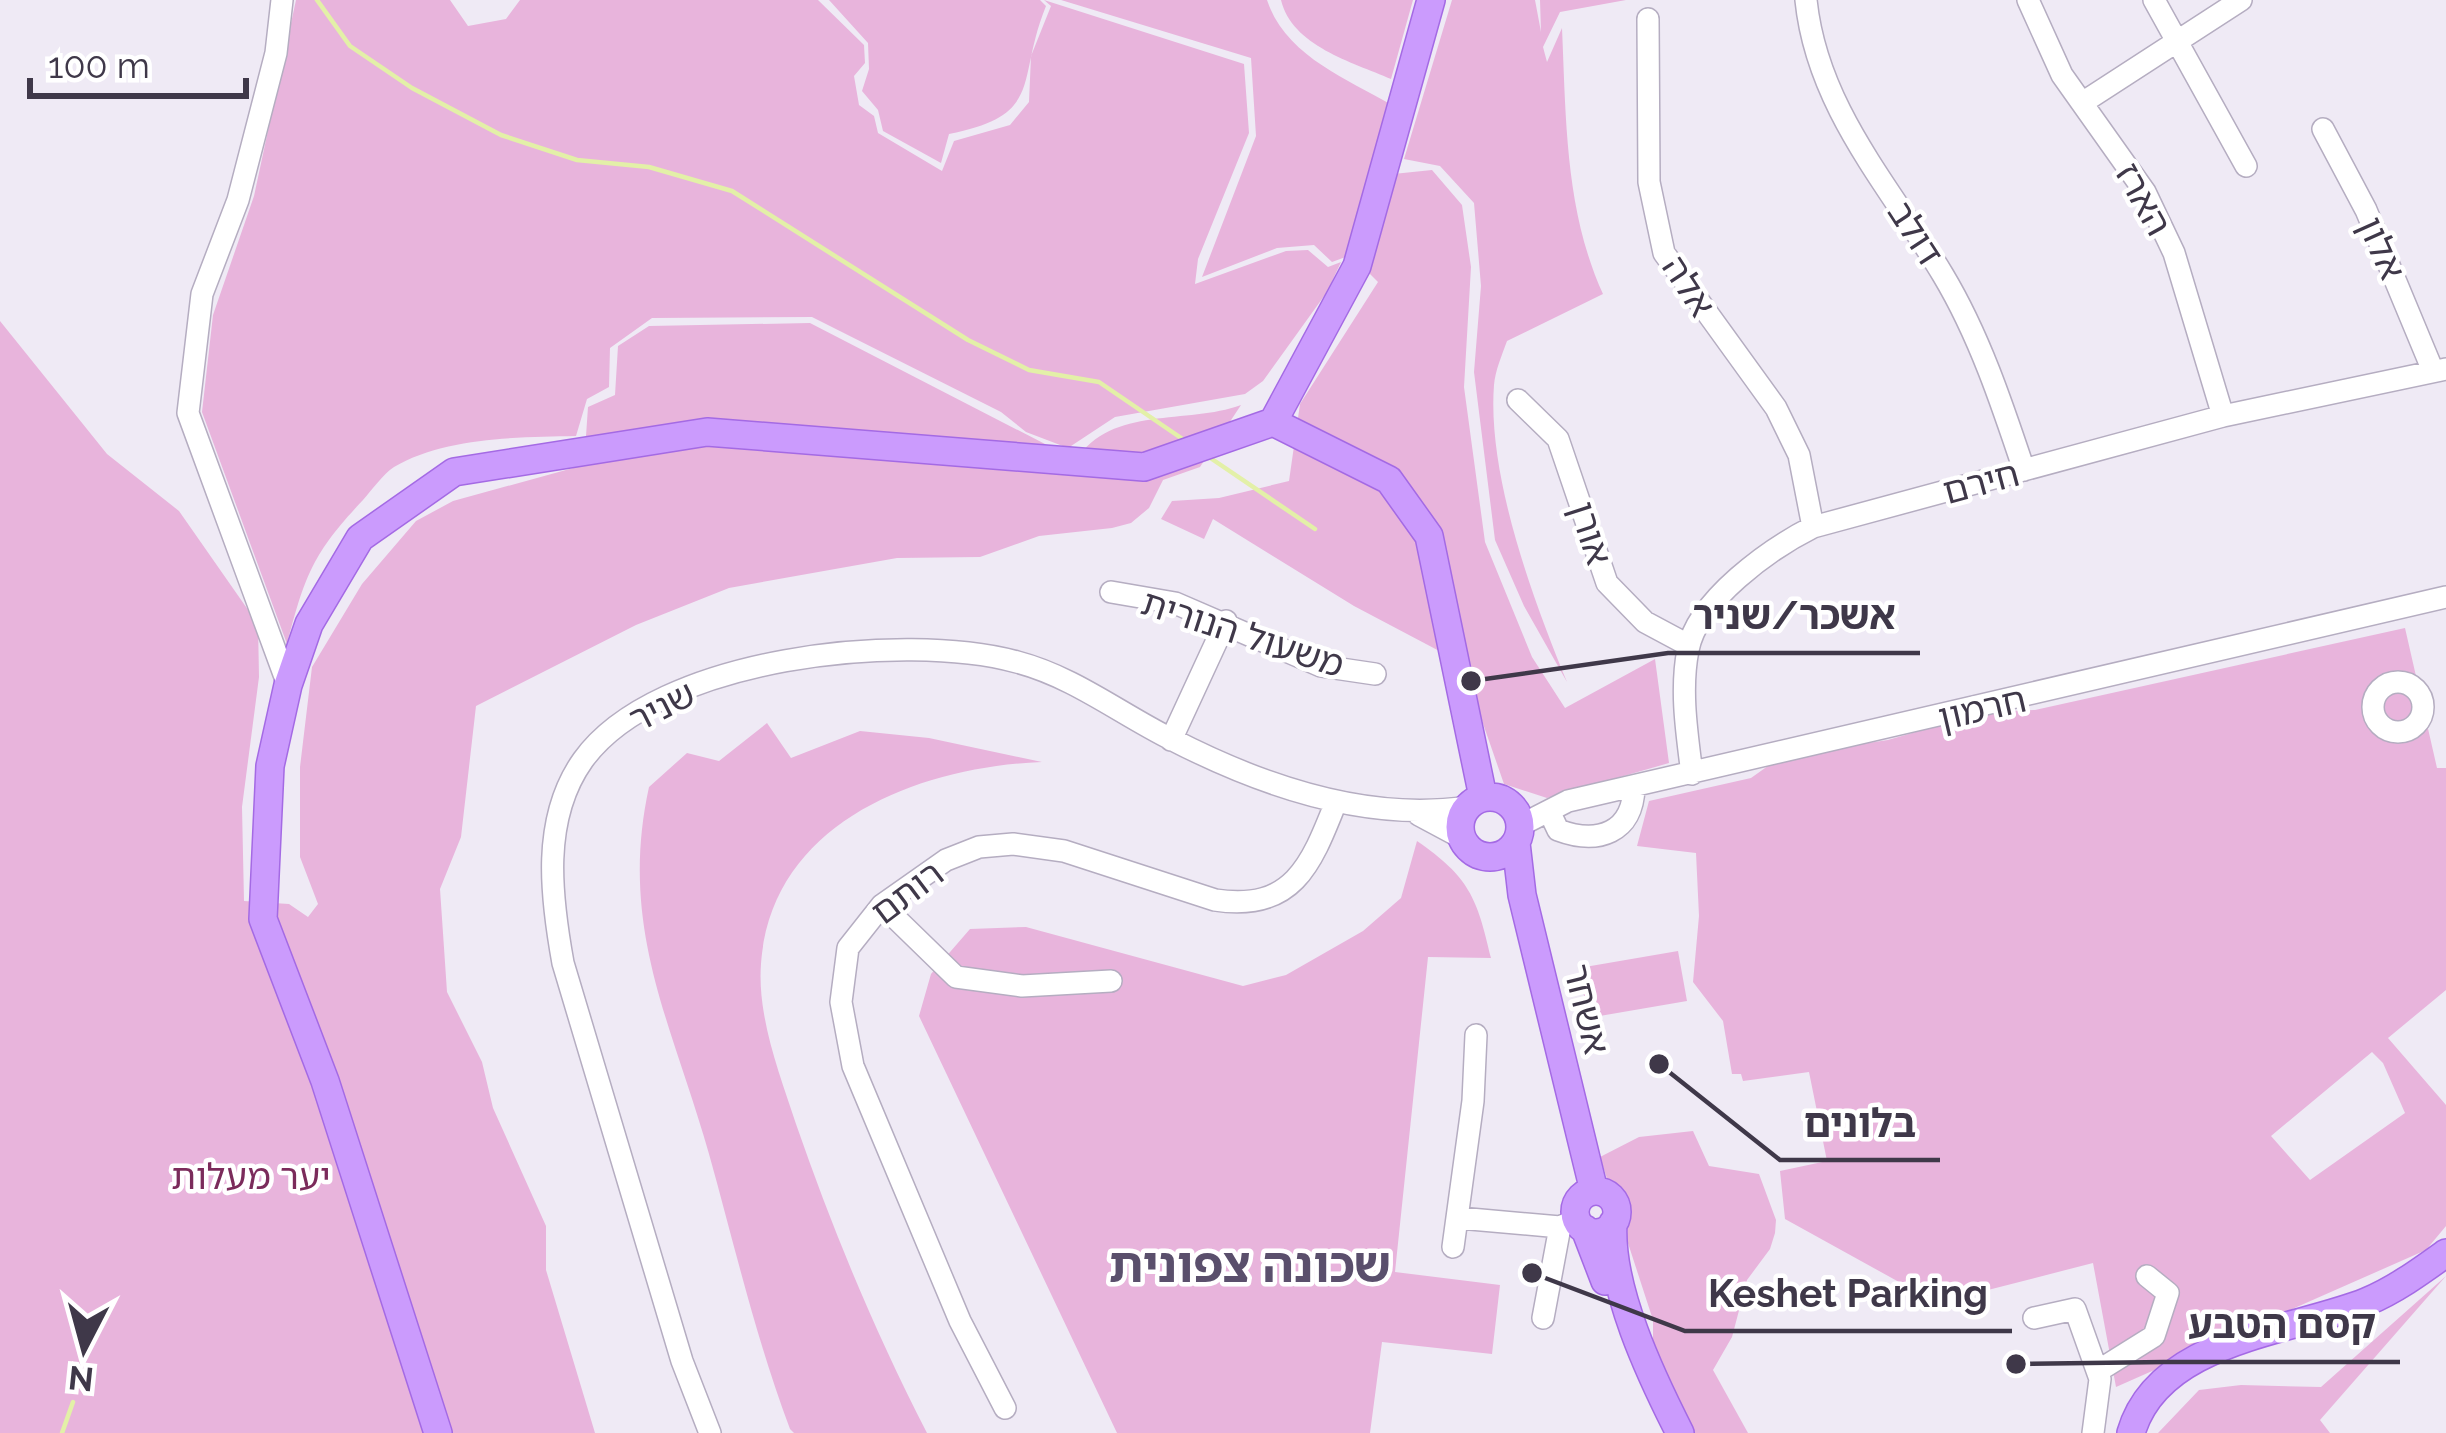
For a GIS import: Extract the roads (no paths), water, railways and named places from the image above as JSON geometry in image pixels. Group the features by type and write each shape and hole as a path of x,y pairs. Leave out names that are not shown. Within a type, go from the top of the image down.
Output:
{"main road":[{"path":"438,1433 325,1081 263,919 270,766 289,685 308,624 360,538 454,472 707,432 1144,467 1273,422 1357,266 1431,0"},
{"path":"1273,422 1389,480 1429,536 1475,802"},
{"path":"1475,802 1508,802 1510,842 1474,853 1462,838 1461,818 1475,802"},
{"name":"אשחר","path":"1510,842 1517,932 1579,1213 1634,1367 1664,1433"},
{"path":"1579,1213 1612,1198 1615,1256 1641,1350 1680,1433"},
{"path":"2131,1433 2148,1400 2181,1368 2233,1345 2385,1294 2443,1260"}],"street":[{"path":"282,0 276,53 238,200 202,294 188,412 289,685"},
{"name":"דולב","path":"1805,0 1829,92 1860,150 1945,278 2003,406 2024,470"},
{"name":"הארז","path":"2028,0 2062,75 2144,192 2174,253 2224,416"},
{"path":"2154,0 2246,166"},
{"path":"2082,103 2241,0"},
{"name":"אלה","path":"1648,19 1649,182 1664,253 1776,408 1799,455 1814,527"},
{"name":"אלון","path":"2323,129 2366,210 2439,370"},
{"name":"חירם","path":"1688,645 1736,577 1765,551 1814,527 2224,416 2439,370"},
{"name":"אורן","path":"1517,400 1558,439 1607,583 1645,622 1688,645"},
{"name":"משעול הנורית","path":"1111,592 1175,603 1322,666 1375,674"},
{"name":"חרמון","path":"1510,842 1549,811 1634,787 2446,597"},
{"path":"1172,740 1226,621"},
{"path":"1688,645 1686,726 1692,774"},
{"name":"שניר","path":"710,1433 682,1361 556,926 551,879 554,840 567,793 584,759 626,720 684,690 811,656 873,649 939,649 1016,661 1059,676 1172,740 1336,802 1419,814 1475,802"},
{"path":"2422,700 2446,693"},
{"path":"1549,811 1558,830 1574,836 1614,833 1629,818 1634,787"},
{"name":"רותם","path":"1005,1408 960,1321 844,1033 841,1002 848,948 858,928 946,860 979,847 1012,844 1064,851 1215,900 1241,904 1266,899 1293,883 1314,858 1336,802"},
{"name":"שניר","path":"1419,814 1462,838"},
{"path":"882,905 956,977 1022,986 1111,981"},
{"path":"1453,1247 1476,1035"},
{"path":"1459,1217 1579,1213 1543,1318"},
{"path":"2098,1371 2158,1328 2168,1293 2146,1276"},
{"path":"2034,1318 2075,1309 2098,1371 2093,1433"}],"waterway":[{"path":"317,0 350,46 412,88 501,135 577,160 649,167 732,191 968,340 1029,370 1099,382 1187,442"},
{"path":"1206,455 1315,529"},
{"path":"62,1433 73,1402"}],"place":[{"name":"אשכר/שניר","path":"1471,681"},
{"name":"בלונים","path":"1659,1064"},
{"name":"Keshet Parking","path":"1532,1273"},
{"name":"קסם הטבע","path":"2016,1364"}],"district":[{"name":"שכונה צפונית","path":"1250,1265"}],"park label":[{"name":"יער מעלות","path":"251,1176"}]}
